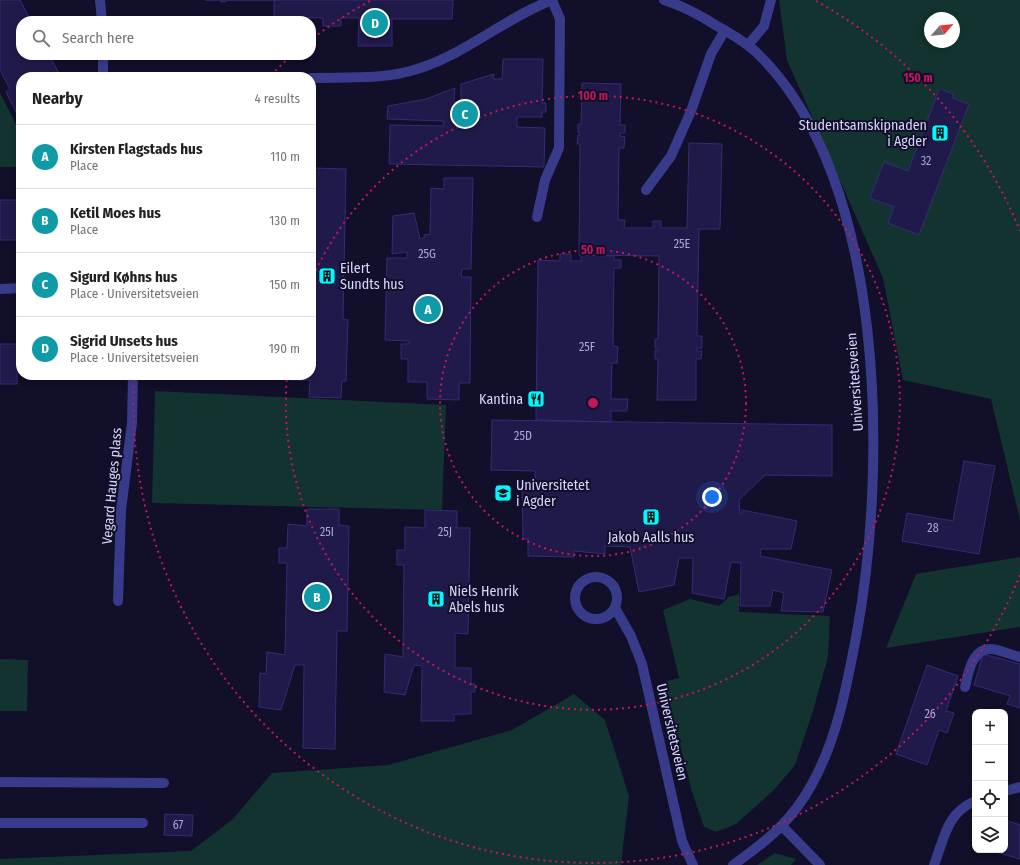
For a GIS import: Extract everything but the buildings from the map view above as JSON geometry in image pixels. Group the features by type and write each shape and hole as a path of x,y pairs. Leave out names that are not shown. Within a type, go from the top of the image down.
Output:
{"street":[{"path":"100,0 102,16"},
{"path":"316,78 391,76 416,70 447,57 529,10 552,0 560,19 558,148 545,180 537,217"},
{"name":"Universitetsveien","path":"664,0 698,13 748,45 775,73 796,102 823,153 837,187 851,234 862,295 873,405 873,497 871,534 864,591 846,694 831,742 813,782 800,804 782,826 764,843 733,865"},
{"path":"748,45 764,26 771,0"},
{"path":"646,190 671,156 691,111 711,54 725,30"},
{"path":"102,60 103,72"},
{"path":"0,289 16,288"},
{"name":"Vegard Hauges plass","path":"118,600 121,510 132,423 133,380"},
{"path":"592,577 606,578 615,588 617,602 614,608 607,616 601,618 595,619 583,614 576,603 575,596 580,584 592,577"},
{"name":"Universitetsveien","path":"614,608 631,636 642,664 682,842 693,865"},
{"path":"965,687 971,664 978,653 990,649 1020,657"},
{"path":"0,782 164,783"},
{"path":"1008,790 1020,787"},
{"path":"934,865 944,832 951,820 959,811 972,803"},
{"path":"0,822 143,823"},
{"path":"782,826 820,865"}],"green space":[{"path":"779,0 1020,0 1020,520 991,399 903,380 883,278 787,60"},
{"path":"0,93 16,124 16,167 0,167"},
{"path":"155,391 446,405 442,510 152,503"},
{"path":"1020,557 1020,627 886,648 916,574"},
{"path":"739,594 739,612 830,616 828,657 813,711 795,765 774,790 736,824 716,832 704,827 692,792 664,682 679,678 663,610 690,599 719,606 729,597"},
{"path":"0,659 28,660 27,711 0,711"},
{"path":"574,694 605,720 629,796 621,865 0,865 0,859 191,851 233,819 272,773 388,765 512,730"},
{"path":"775,853 796,859 791,865 757,865"}],"place":[{"name":"Sigrid Unsets hus","path":"375,23"},
{"name":"Sigurd Køhns hus","path":"465,114"},
{"name":"Studentsamskipnaden i Agder","path":"940,133"},
{"name":"Eilert Sundts hus","path":"327,276"},
{"name":"Kirsten Flagstads hus","path":"428,309"},
{"name":"Kantina","path":"536,399"},
{"name":"Universitetet i Agder","path":"503,493"},
{"name":"Jakob Aalls hus","path":"651,517"},
{"name":"Ketil Moes hus","path":"317,597"},
{"name":"Niels Henrik Abels hus","path":"436,599"}]}
